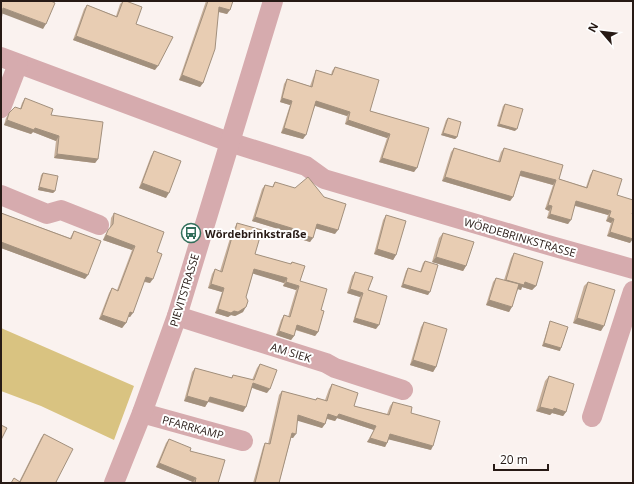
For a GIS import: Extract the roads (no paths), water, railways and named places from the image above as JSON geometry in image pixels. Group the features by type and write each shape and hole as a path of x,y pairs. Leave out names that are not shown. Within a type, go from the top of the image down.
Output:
{"street":[{"name":"PIEVITSTRASSE","path":"114,483 142,413 177,316 273,1"},
{"name":"WÖRDEBRINKSTRASSE","path":"9,60 229,142 306,166 324,179 633,269"},
{"path":"1,108 9,60"},
{"path":"1,195 47,214 61,210 99,225"},
{"path":"592,417 633,291"},
{"name":"AM SIEK","path":"177,316 326,363 335,368 403,390"},
{"name":"PFARRKAMP","path":"142,413 243,441"}],"place":[{"name":"Wördebrinkstraße","path":"191,233"}]}
